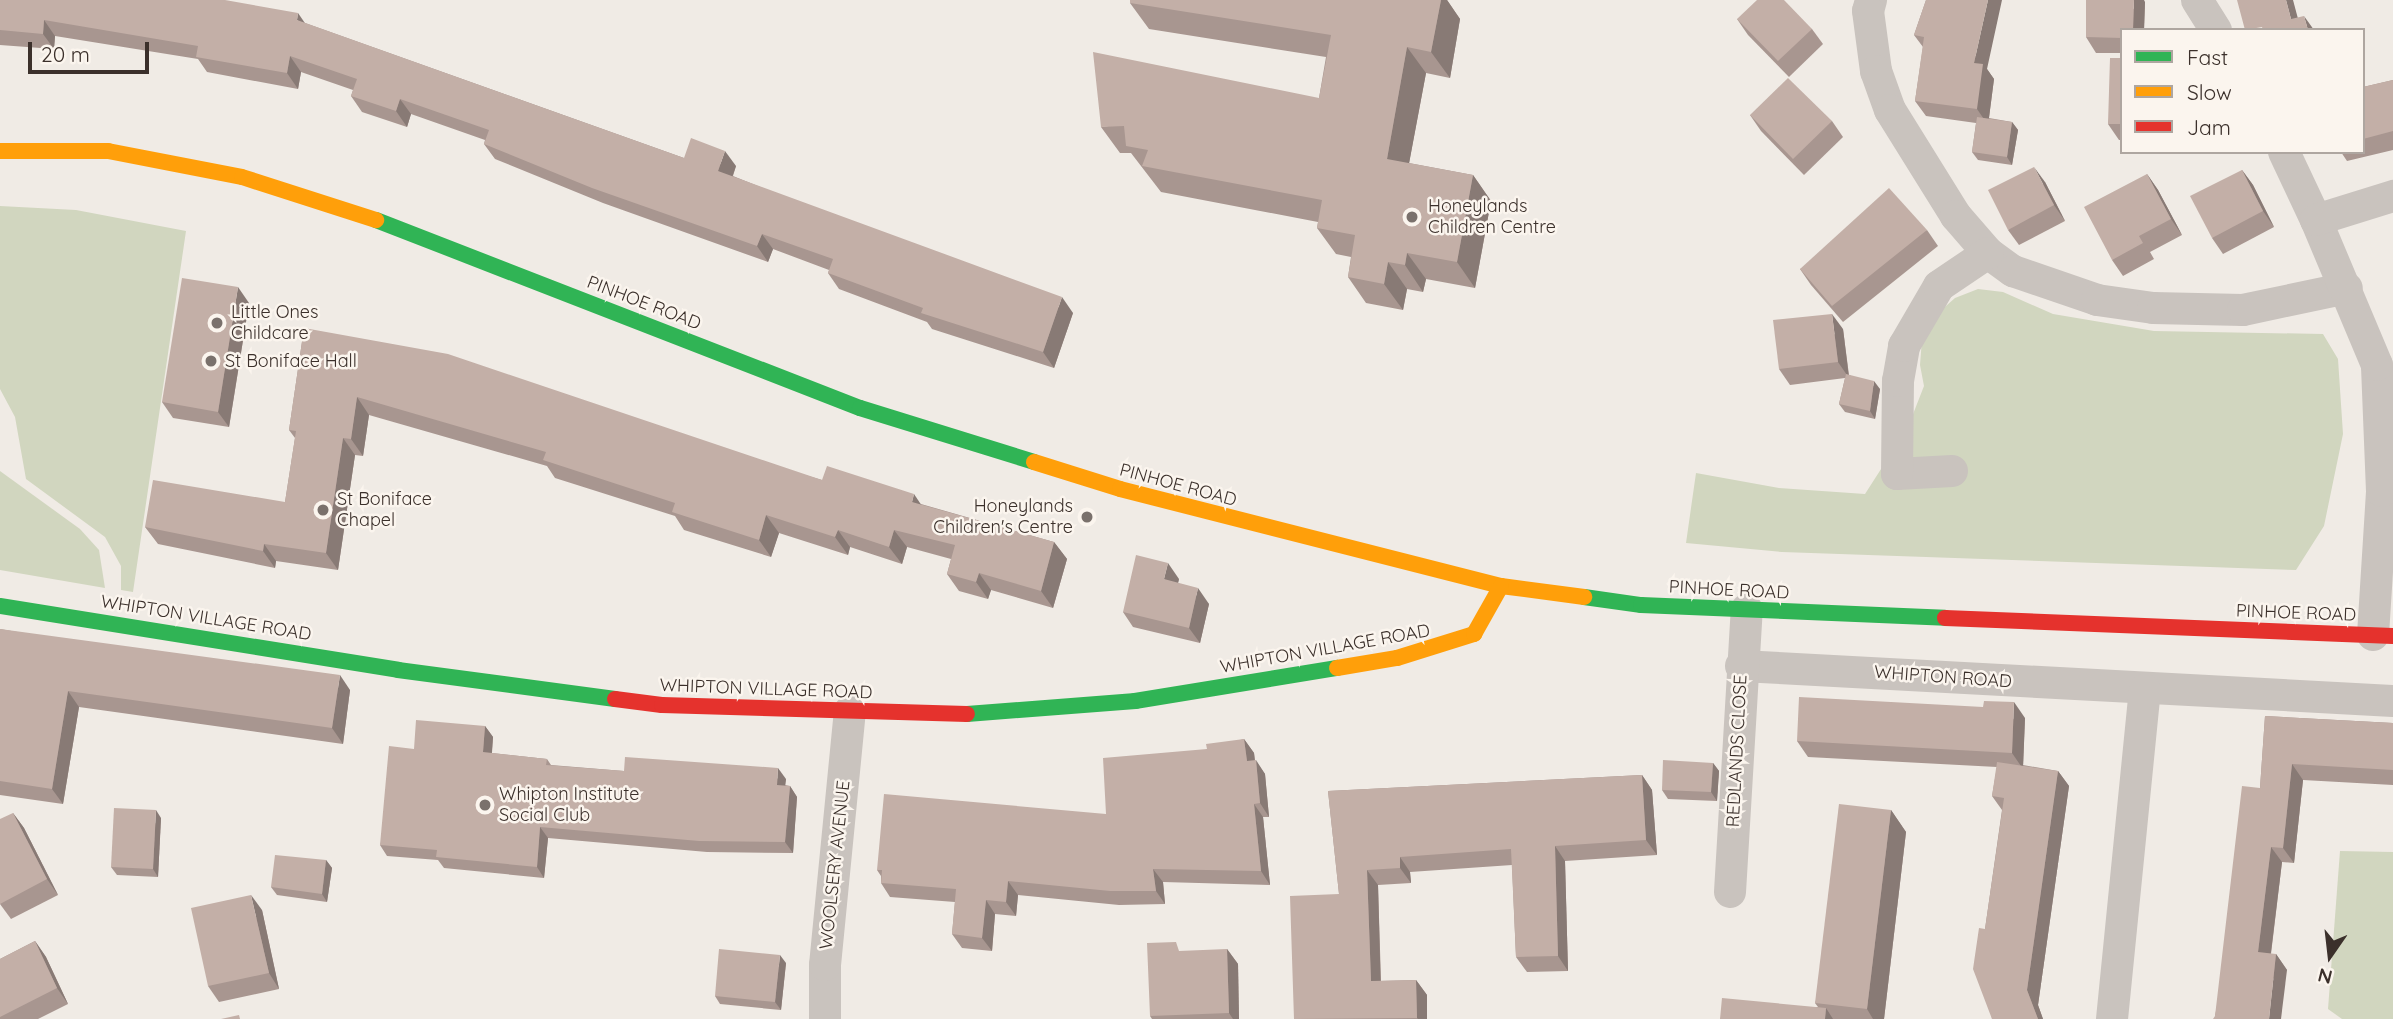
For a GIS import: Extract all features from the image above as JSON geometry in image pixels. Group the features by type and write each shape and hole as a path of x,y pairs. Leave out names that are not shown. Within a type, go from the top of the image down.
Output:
{"main road":[{"name":"PINHOE ROAD","path":"0,151 108,151 242,177 349,209 886,416 1120,489 1501,586 1641,605 2383,635"},
{"name":"WHIPTON VILLAGE ROAD","path":"0,606 574,695 662,705 984,714 1069,709 1397,658 1474,634 1501,586"}],"street":[{"path":"1871,0 1868,11 1876,71 1891,110 1956,216 1988,253 2013,271 2097,300 2153,308 2243,310 2347,288"},
{"path":"2197,0 2215,28"},
{"path":"2285,154 2347,288 2377,365 2381,425 2383,635"},
{"path":"2316,220 2393,195"},
{"path":"1952,471 1897,474 1898,381 1904,346 1939,286 1988,253"},
{"name":"REDLANDS CLOSE","path":"1730,892 1746,610"},
{"name":"WHIPTON ROAD","path":"1741,666 2145,690 2388,701"},
{"path":"2112,1019 2145,690"},
{"name":"WOOLSERY AVENUE","path":"825,1019 825,965 850,711"}],"green space":[{"path":"0,206 76,210 186,231 133,592 121,590 121,566 105,537 26,479 15,417 0,389"},
{"path":"1978,289 2003,292 2053,314 2154,331 2323,334 2338,359 2343,434 2324,526 2296,570 1782,552 1686,543 1696,473 1779,488 1865,494 1908,427 1924,386 1920,365 1922,339 1938,313 1955,298"},
{"path":"0,471 80,529 99,550 105,588 0,570"},
{"path":"2340,851 2393,852 2393,1019 2342,1019 2328,1009"}],"building":[{"path":"0,0 225,0 298,13 297,20 684,158 691,138 725,151 718,171 1062,297 1043,352 921,313 923,308 828,273 833,259 762,234 757,246 592,188 484,144 489,130 400,99 396,111 351,96 357,79 290,56 287,73 196,57 198,46 44,20 43,34 0,30"},
{"path":"1130,0 1441,0 1431,52 1407,47 1387,159 1473,175 1457,262 1407,253 1405,265 1388,262 1384,284 1348,277 1355,235 1317,228 1322,200 1142,166 1148,150 1126,146 1124,126 1101,127 1093,52 1319,98 1331,35 1130,3"},
{"path":"1757,0 1784,0 1812,29 1778,61 1737,19"},
{"path":"1926,0 1988,0 1974,63 1983,64 1977,109 1915,101 1924,37 1914,35"},
{"path":"2086,0 2134,0 2133,28 2120,28 2120,38 2086,37"},
{"path":"2237,0 2286,0 2291,19 2304,16 2307,28 2262,27 2244,28"},
{"path":"2110,58 2120,58 2120,124 2108,124"},
{"path":"1788,78 1832,121 1793,159 1750,115"},
{"path":"2393,80 2393,131 2365,138 2365,87"},
{"path":"1977,117 2012,122 2007,157 1972,152"},
{"path":"2034,167 2054,205 2008,230 1988,190"},
{"path":"2242,170 2263,211 2212,238 2190,196"},
{"path":"2147,174 2171,219 2139,236 2143,243 2112,260 2084,207"},
{"path":"1889,188 1927,230 1832,306 1800,269"},
{"name":"St Boniface Hall","path":"182,278 238,287 218,412 162,402"},
{"path":"1832,314 1838,362 1779,369 1773,320"},
{"path":"304,328 448,354 822,480 827,466 914,494 912,502 1054,542 1041,591 979,573 976,582 947,574 955,545 894,530 889,547 838,530 835,537 766,515 759,540 672,512 675,503 543,460 546,452 357,397 351,439 343,438 326,553 264,544 263,551 145,527 153,480 285,502 296,431 289,430"},
{"path":"1846,374 1874,381 1870,411 1839,404"},
{"path":"1136,555 1168,563 1164,579 1198,588 1189,628 1123,612"},
{"path":"0,629 340,675 332,728 68,691 52,789 0,781"},
{"path":"1799,697 1983,707 1984,701 2014,702 2012,753 1797,741"},
{"path":"2265,716 2393,723 2393,770 2292,764 2283,848 2271,847 2258,952 2276,954 2269,1019 2213,1019 2242,786 2260,788"},
{"path":"416,720 485,726 483,752 547,759 546,765 624,771 625,757 778,768 777,785 790,786 785,842 699,841 540,827 537,867 436,857 437,850 380,845 389,746 414,749"},
{"path":"1244,739 1247,761 1256,760 1260,803 1254,804 1261,871 1153,869 1156,891 1110,891 1008,881 1006,902 986,900 982,938 952,934 956,889 881,883 882,870 877,870 884,794 1106,814 1103,758 1207,749 1206,744"},
{"path":"1663,760 1713,763 1711,792 1662,790"},
{"path":"1997,762 2058,771 2027,990 2038,1019 1992,1019 1973,969 1979,928 1985,929 2004,798 1992,796"},
{"path":"1642,775 1646,840 1555,846 1558,956 1516,957 1511,849 1400,857 1400,868 1367,870 1371,981 1416,980 1417,1018 1294,1019 1290,896 1339,894 1328,791"},
{"path":"1839,804 1891,810 1867,1009 1815,1003"},
{"path":"114,808 156,810 153,869 111,867"},
{"path":"13,813 47,879 0,904 0,819"},
{"path":"275,855 326,860 322,894 271,887"},
{"path":"251,895 269,973 208,986 191,908"},
{"path":"35,941 57,988 0,1017 0,959"},
{"path":"1176,942 1179,951 1227,949 1229,1013 1150,1016 1147,943"},
{"path":"719,949 780,955 775,1002 715,996"},
{"path":"1722,998 1826,1008 1825,1019 1720,1019"},
{"path":"239,1015 240,1019 221,1019"}],"traffic: fast":[{"path":"376,220 860,408 1034,462"},
{"path":"1584,597 1641,605 1945,618"},
{"path":"0,606 398,670 615,699"},
{"path":"967,714 1135,701 1337,668"}],"traffic: slow":[{"path":"0,151 108,151 242,177 376,220"},
{"path":"1034,462 1120,489 1501,586 1584,597"},
{"path":"1337,668 1397,658 1474,634 1501,586"}],"traffic: jam":[{"path":"1945,618 2393,636"},
{"path":"615,699 662,705 967,714"}],"place":[{"name":"Honeylands Children Centre","path":"1412,217"},
{"name":"Little Ones Childcare","path":"217,323"},
{"name":"St Boniface Hall","path":"211,361"},
{"name":"St Boniface Chapel","path":"323,510"},
{"name":"Honeylands Children's Centre","path":"1087,517"},
{"name":"Whipton Institute Social Club","path":"485,805"}]}
